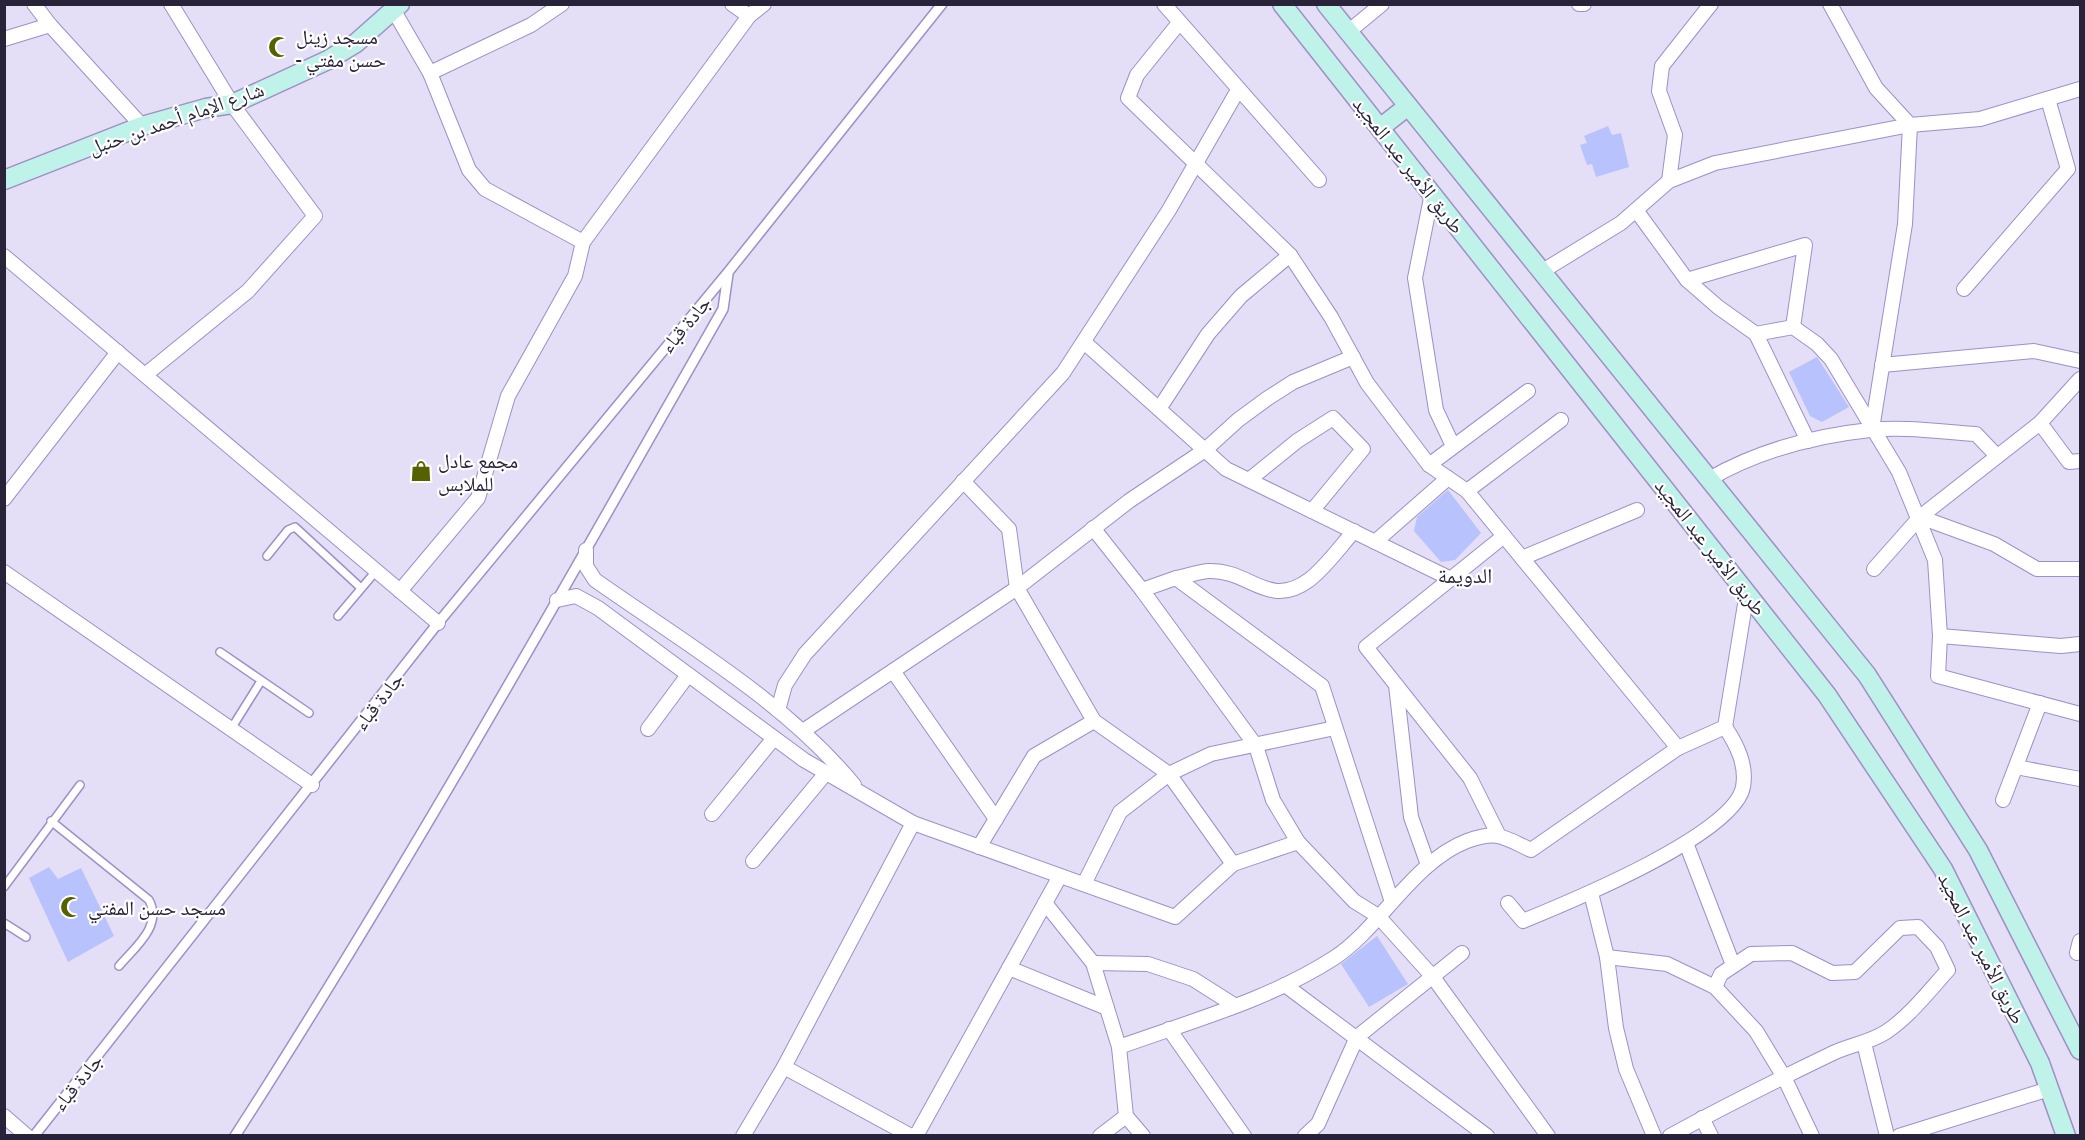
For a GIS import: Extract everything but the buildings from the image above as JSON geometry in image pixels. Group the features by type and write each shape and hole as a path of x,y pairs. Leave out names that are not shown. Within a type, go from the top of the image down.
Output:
{"main road":[{"name":"طريق الأمير عبد المجيد","path":"1282,4 1827,696 1943,869 2040,1063 2066,1136"},
{"name":"طريق الأمير عبد المجيد","path":"1326,4 1867,675 1978,850 2080,1050"},
{"name":"شارع الإمام أحمد بن حنبل","path":"4,180 142,126 206,108 231,104 328,60 356,43 397,8"},
{"path":"1380,128 1408,106"}],"street":[{"path":"34,4 50,25 142,126"},
{"path":"145,375 248,291 315,216 231,104 171,4"},
{"path":"430,73 531,25 562,4"},
{"path":"732,4 749,16"},
{"path":"400,591 478,498 508,396 575,276 583,242 749,16 764,4"},
{"name":"جادة قباء","path":"34,1136 438,623 729,272 942,4"},
{"path":"1164,4 1319,180"},
{"path":"1348,32 1382,4"},
{"path":"1669,181 1675,135 1659,91 1662,66 1711,4"},
{"path":"1830,4 1876,88 1910,125 1905,224 1872,429"},
{"path":"397,8 430,73 469,170 485,189 583,242"},
{"path":"1179,22 1137,75 1128,98 1290,255 1367,383 1429,465 1467,491 1678,748"},
{"path":"4,39 50,25"},
{"path":"1541,272 1621,223 1669,181 1715,163 1910,125 1980,118 2080,89"},
{"path":"778,710 785,685 805,654 1063,374 1169,210 1238,90"},
{"path":"1964,289 2068,168 2048,99"},
{"path":"1432,194 1415,278 1436,410 1453,446"},
{"path":"1636,210 1687,280 1756,334 1808,441"},
{"path":"1687,280 1805,245 1792,327"},
{"path":"1159,409 1208,334 1241,296 1290,255"},
{"path":"4,256 438,623"},
{"name":"جادة قباء","path":"234,1136 310,1019 586,550 723,309 729,272"},
{"path":"1756,334 1792,327 1817,344 1852,392 1899,472 1920,518 1935,560 1941,636 1938,676 2080,714"},
{"path":"1084,342 1226,469 1451,579"},
{"path":"1882,365 2034,351 2080,361"},
{"path":"4,499 118,352"},
{"path":"803,731 1017,588 1093,528 1205,450 1238,420 1293,382 1353,357"},
{"path":"1874,569 1920,518 2040,423 2080,379"},
{"path":"1429,465 1528,391"},
{"path":"1249,480 1298,441 1333,418 1363,449 1312,511"},
{"path":"1467,491 1561,420"},
{"path":"2040,423 2069,462 2080,461"},
{"path":"1709,479 1739,462 1808,441 1872,429 1976,434 1997,456"},
{"path":"1375,542 1448,478"},
{"path":"963,481 1009,529 1017,588 1094,720 1169,774 1233,864"},
{"path":"1522,558 1637,510"},
{"path":"1920,518 1994,544 2037,569 2080,569"},
{"path":"1093,528 1142,590 1256,746 1274,800 1298,842 1353,902 1378,916 1433,977 1548,1136"},
{"path":"1142,590 1176,578 1209,571 1243,579 1278,593 1294,589 1311,579 1354,531"},
{"path":"1504,536 1366,647 1470,778 1498,834 1531,850 1678,748 1725,728"},
{"path":"586,550 586,566 595,580 778,710 832,759 860,792"},
{"path":"4,572 312,785"},
{"path":"1176,578 1323,686 1392,902"},
{"path":"1508,903 1523,921 1591,893 1686,843 1731,808 1743,788 1741,752 1725,728 1747,592"},
{"path":"557,600 576,596 598,608 774,738 826,773 913,823 1175,917 1233,864 1298,842"},
{"path":"1941,636 2061,646 2080,644"},
{"path":"893,671 996,819"},
{"path":"648,729 688,675"},
{"path":"1396,685 1411,817 1428,865"},
{"path":"2003,800 2040,702"},
{"path":"979,847 1034,756 1094,720"},
{"path":"1084,884 1120,812 1169,774 1211,754 1335,728"},
{"path":"712,814 774,738"},
{"path":"2016,767 2080,778"},
{"path":"753,861 826,773"},
{"path":"743,1136 784,1067 913,823"},
{"path":"1119,1047 1285,985 1336,957 1428,865 1466,842 1498,834"},
{"path":"1686,843 1733,965"},
{"path":"916,1136 1060,876"},
{"path":"1591,893 1607,957 1616,1028 1626,1069 1654,1136"},
{"path":"1045,903 1093,963 1119,1047 1126,1116 1143,1136"},
{"path":"1670,1136 1784,1077 1887,1031 1924,998 1948,970 1937,947 1918,927 1900,928 1855,972 1832,973 1792,953 1751,954 1721,974 1715,987"},
{"path":"1305,1136 1318,1125 1358,1037 1462,953"},
{"path":"1607,957 1667,964 1715,987 1756,1031 1784,1077 1812,1136"},
{"path":"1093,963 1148,964 1193,979 1234,1005"},
{"path":"1009,968 1107,1008"},
{"path":"1285,985 1358,1037 1487,1136"},
{"path":"1169,1029 1244,1136"},
{"path":"1864,1043 1887,1136"},
{"path":"784,1067 911,1136"},
{"path":"1899,1136 2049,1089"},
{"path":"4,1116 27,1136"},
{"path":"1100,1136 1126,1116"},
{"path":"1702,1118 1711,1136"}],"lane":[{"path":"267,556 288,530 295,527 362,588"},
{"path":"338,616 376,571"},
{"path":"220,652 309,712"},
{"path":"231,729 261,681"},
{"path":"4,886 80,785"},
{"path":"51,821 149,900 154,909 155,917 150,928 118,966"},
{"path":"4,922 26,936"}],"place":[{"name":"مسجد زينل - حسن مفتي","path":"279,47"},
{"name":"مجمع عادل للملابس","path":"421,471"},
{"name":"مسجد حسن المفتي","path":"71,907"}],"district":[{"name":"الدويمة","path":"1465,575"}]}
